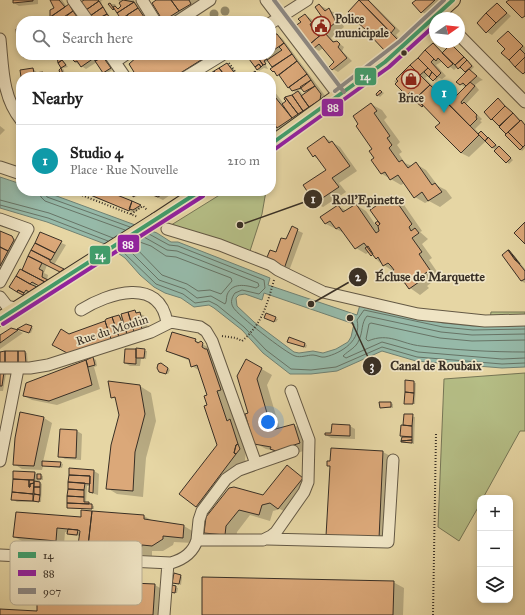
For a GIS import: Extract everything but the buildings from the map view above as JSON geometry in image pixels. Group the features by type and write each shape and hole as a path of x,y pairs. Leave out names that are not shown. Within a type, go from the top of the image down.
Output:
{"main road":[{"path":"443,12 453,0"},
{"path":"276,140 385,62 429,25"},
{"path":"0,319 192,196"}],"street":[{"path":"73,0 84,16"},
{"path":"142,0 152,16"},
{"path":"186,16 210,0"},
{"path":"266,0 273,16"},
{"path":"276,20 307,0"},
{"path":"276,22 339,96"},
{"path":"0,39 2,88 16,112"},
{"path":"465,40 525,102"},
{"path":"114,60 122,72"},
{"path":"195,72 217,60"},
{"path":"0,167 16,172"},
{"path":"0,219 28,230 0,282"},
{"path":"167,229 220,245 271,265 278,270 323,292 418,314 485,321 525,320"},
{"path":"81,310 96,301 129,291 145,294 161,303 166,313 167,323"},
{"path":"0,298 8,306 16,308"},
{"name":"Rue du Moulin","path":"0,368 18,368 48,364 151,332 167,323 177,323 200,327 209,334"},
{"path":"209,334 256,464"},
{"path":"0,461 18,368"},
{"path":"267,539 276,532 304,492 308,482 309,440 291,391"},
{"path":"142,562 168,563 187,556 195,547 199,520 206,504 230,476 239,470 293,450"},
{"path":"197,540 267,539 388,542 393,460"},
{"path":"0,556 10,556"},
{"path":"164,615 168,563"}],"path":[{"path":"225,60 235,72"},
{"path":"84,196 138,217"},
{"path":"209,334 236,338 242,341 260,322 273,285"},
{"path":"432,615 436,433"}],"green space":[{"path":"218,196 265,196 262,214 249,254 168,227"},
{"path":"491,312 525,312 525,325 489,326"},
{"path":"525,373 525,431 520,431 485,495 477,495 477,509 459,541 438,527 444,379"}],"water":[{"path":"0,177 16,182 16,196 57,196 157,233 171,242 178,242 270,278 268,285 357,315 360,305 443,323 473,326 525,325 525,367 502,368 416,361 382,351 337,371 311,374 290,374 263,353 242,330 214,308 209,305 194,307 181,298 165,293 154,287 140,275 125,258 105,244 47,222 0,208","holes":["264,293 354,324 351,337 348,342 336,349 323,353 313,351 299,353 294,352 254,322 237,306 236,298 239,295 245,294 262,300"]}],"transit line":[{"name":"907","path":"274,0 344,92"},
{"name":"907","path":"335,91 400,41 444,0"},
{"name":"14","path":"276,140 385,62 453,0"},
{"name":"88","path":"276,148 389,67 429,30"},
{"name":"14","path":"0,319 192,196"},
{"name":"88","path":"3,324 203,196"}],"place":[{"name":"Police municipale","path":"321,26"},
{"name":"Brice","path":"411,79"},
{"name":"Studio 4","path":"444,113"},
{"name":"Roll'Epinette","path":"240,225"},
{"name":"Écluse de Marquette","path":"311,304"},
{"name":"Canal de Roubaix","path":"350,318"}]}
